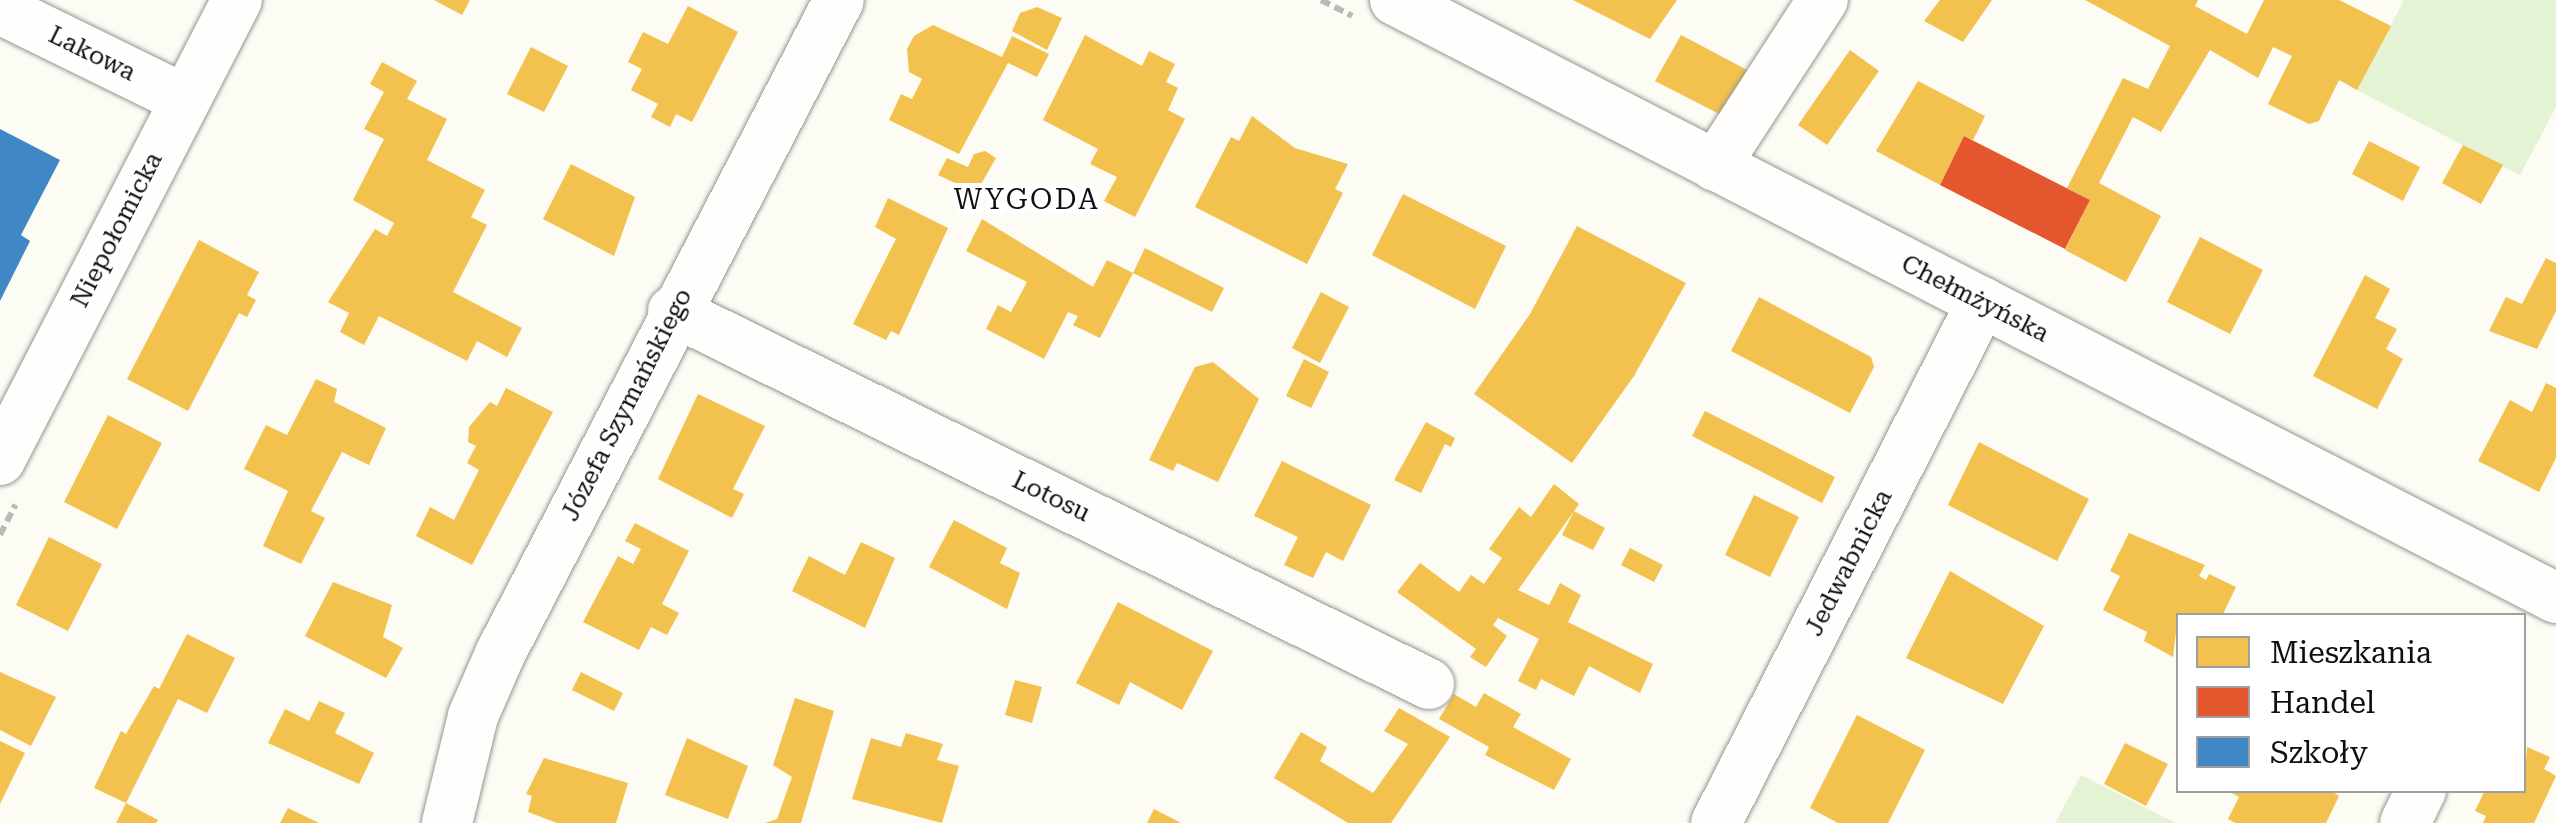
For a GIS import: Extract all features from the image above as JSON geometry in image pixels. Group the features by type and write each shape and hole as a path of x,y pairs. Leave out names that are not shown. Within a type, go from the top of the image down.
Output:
{"street":[{"name":"Niepołomicka","path":"0,460 237,0"},
{"name":"Józefa Szymańskiego","path":"447,823 473,716 673,311 839,0"},
{"name":"Chełmżyńska","path":"1395,0 1982,302 2529,598"},
{"path":"1715,166 1822,0"},
{"name":"Lakowa","path":"0,9 184,99"},
{"name":"Jedwabnicka","path":"1716,823 1982,302"},
{"name":"Lotosu","path":"673,311 1429,684"},
{"path":"2404,823 2419,793"}],"green space":[{"path":"2404,0 2556,0 2556,107 2520,175 2357,90"},
{"path":"2081,775 2162,816 2176,823 2055,823"}],"building: Mieszkania":[{"path":"434,0 470,0 462,15"},
{"path":"1573,0 1677,0 1650,39"},
{"path":"1940,0 1992,0 1963,42 1924,21"},
{"path":"2085,0 2198,0 2195,6 2247,34 2264,0 2339,0 2391,26 2357,90 2339,80 2319,121 2309,124 2268,104 2292,56 2273,47 2258,78 2210,50 2161,132 2133,117 2099,183 2161,216 2126,282 2065,250 2090,200 2067,188 2123,78 2148,89 2170,46"},
{"path":"688,6 738,32 692,122 676,114 670,127 651,117 658,104 631,90 642,69 628,62 643,32 668,44"},
{"path":"1037,7 1062,18 1047,50 1012,31 1020,13"},
{"path":"933,25 1002,57 1012,36 1049,54 1037,77 1008,63 959,154 889,120 901,94 912,99 922,79 909,72 907,49 914,36"},
{"path":"1085,35 1142,66 1149,51 1175,64 1166,82 1178,88 1168,110 1185,119 1135,217 1104,201 1117,177 1090,164 1098,149 1043,120"},
{"path":"1681,35 1753,73 1729,119 1655,81"},
{"path":"531,47 568,66 544,112 507,94"},
{"path":"1850,50 1879,71 1827,145 1798,125"},
{"path":"382,62 417,81 407,99 447,119 427,160 485,190 471,217 487,225 453,292 522,328 507,357 477,341 467,361 379,316 364,345 340,332 349,313 328,302 375,229 387,236 394,223 353,200 384,139 364,129 384,92 370,84"},
{"path":"1918,81 1985,116 1973,140 1964,136 1940,185 1876,151"},
{"path":"1252,116 1295,148 1348,164 1335,189 1343,193 1307,264 1195,207 1231,137 1239,141"},
{"path":"2369,141 2420,167 2403,201 2352,174"},
{"path":"2463,145 2503,165 2481,204 2442,183"},
{"path":"985,151 996,158 976,193 938,175 947,158 968,167 974,154"},
{"path":"571,164 635,197 614,256 543,219"},
{"path":"1403,194 1506,246 1475,309 1372,255"},
{"path":"888,198 948,228 899,335 891,331 886,340 853,324 896,239 875,227"},
{"path":"982,219 1093,287 1107,260 1133,273 1100,338 1073,325 1078,316 1068,312 1044,359 986,329 998,305 1011,312 1027,282 966,251"},
{"path":"1577,226 1686,283 1634,376 1572,463 1474,394 1530,314"},
{"path":"2200,237 2263,270 2230,334 2167,302"},
{"path":"199,240 259,272 247,295 256,300 247,317 239,313 188,411 127,379"},
{"path":"1145,248 1224,288 1212,312 1133,273"},
{"path":"2546,258 2556,263 2556,311 2537,349 2489,331 2506,297 2522,304"},
{"path":"2365,275 2390,289 2375,318 2397,329 2386,349 2403,359 2377,409 2313,376"},
{"path":"1321,292 1349,307 1320,363 1292,348"},
{"path":"1759,297 1871,357 1874,367 1850,413 1731,351"},
{"path":"1304,359 1329,372 1311,408 1286,396"},
{"path":"1213,362 1259,399 1218,482 1177,463 1173,471 1149,460 1195,367"},
{"path":"316,379 337,389 334,402 386,428 369,465 342,452 311,511 325,518 301,564 263,546 288,491 244,469 266,425 287,435"},
{"path":"2546,383 2556,388 2556,458 2539,492 2478,461 2510,400 2532,412"},
{"path":"506,388 553,412 472,565 416,536 430,507 454,520 479,470 467,463 476,446 468,442 469,427 490,402 497,406"},
{"path":"698,394 765,426 733,489 744,494 732,518 658,479"},
{"path":"1705,411 1835,477 1822,503 1692,436"},
{"path":"108,415 162,443 117,529 64,502"},
{"path":"1426,422 1455,438 1451,447 1445,444 1421,493 1394,480"},
{"path":"1979,442 2089,499 2057,561 1948,505"},
{"path":"1282,461 1371,505 1343,561 1326,552 1313,578 1284,565 1298,537 1254,516"},
{"path":"1554,484 1579,504 1518,590 1549,605 1560,583 1581,595 1568,622 1653,664 1640,693 1589,666 1574,696 1541,679 1536,690 1518,681 1539,639 1498,618 1493,625 1507,636 1486,667 1470,657 1476,649 1397,592 1420,563 1459,592 1471,575 1484,584 1502,558 1489,549 1519,507 1531,517"},
{"path":"1754,495 1799,517 1770,577 1725,555"},
{"path":"1574,511 1605,528 1593,550 1562,535"},
{"path":"954,520 1007,548 1000,563 1020,573 1007,609 929,567"},
{"path":"635,523 689,551 662,604 679,613 667,635 651,627 639,650 583,622 618,556 633,564 641,549 625,541"},
{"path":"2129,533 2205,565 2199,576 2206,580 2209,574 2236,587 2223,613 2176,613 2173,657 2144,641 2147,632 2103,610 2120,576 2110,571"},
{"path":"49,537 102,564 68,631 16,605"},
{"path":"861,542 895,558 865,628 792,591 809,556 845,575"},
{"path":"1630,548 1663,565 1654,582 1621,565"},
{"path":"1950,571 2044,626 2003,704 1906,658"},
{"path":"333,582 392,605 383,637 403,648 386,678 305,636"},
{"path":"1118,602 1213,651 1182,710 1130,682 1119,705 1076,683"},
{"path":"187,634 235,658 207,713 178,699 126,803 94,788 121,731 126,734 154,686 159,689"},
{"path":"0,672 56,697 31,746 0,730"},
{"path":"581,672 623,693 614,711 572,690"},
{"path":"1015,680 1042,687 1032,723 1005,715"},
{"path":"1484,693 1521,714 1513,727 1571,759 1554,790 1485,755 1489,747 1439,719 1454,694 1476,707"},
{"path":"795,698 834,711 801,823 765,823 777,819 792,777 773,765"},
{"path":"319,701 345,713 335,733 374,753 359,784 268,743 285,709 309,721"},
{"path":"1399,708 1450,737 1391,823 1348,823 1274,778 1301,732 1327,747 1320,761 1373,793 1408,744 1384,731"},
{"path":"1857,715 1925,750 1888,823 1838,823 1810,808"},
{"path":"906,733 943,744 937,760 959,766 942,823 852,799 871,738 901,747"},
{"path":"687,738 748,766 728,819 665,795"},
{"path":"0,741 25,753 0,804"},
{"path":"2125,743 2168,764 2146,806 2104,784"},
{"path":"2527,747 2550,757 2544,769 2556,776 2534,823 2483,823 2486,816 2475,811 2484,793 2526,793"},
{"path":"544,758 628,783 616,823 557,823 528,812 532,796 526,794"},
{"path":"2232,793 2339,796 2326,823 2235,823 2228,819 2239,797"},
{"path":"126,803 158,820 116,823"},
{"path":"288,808 319,823 280,823"},
{"path":"1154,809 1181,823 1147,823"}],"building: Handel":[{"path":"1964,136 2090,200 2065,249 1940,185"}],"building: Szkoły":[{"path":"0,129 60,160 21,235 30,241 0,301"}],"district":[{"name":"WYGODA","path":"1027,200"}]}
